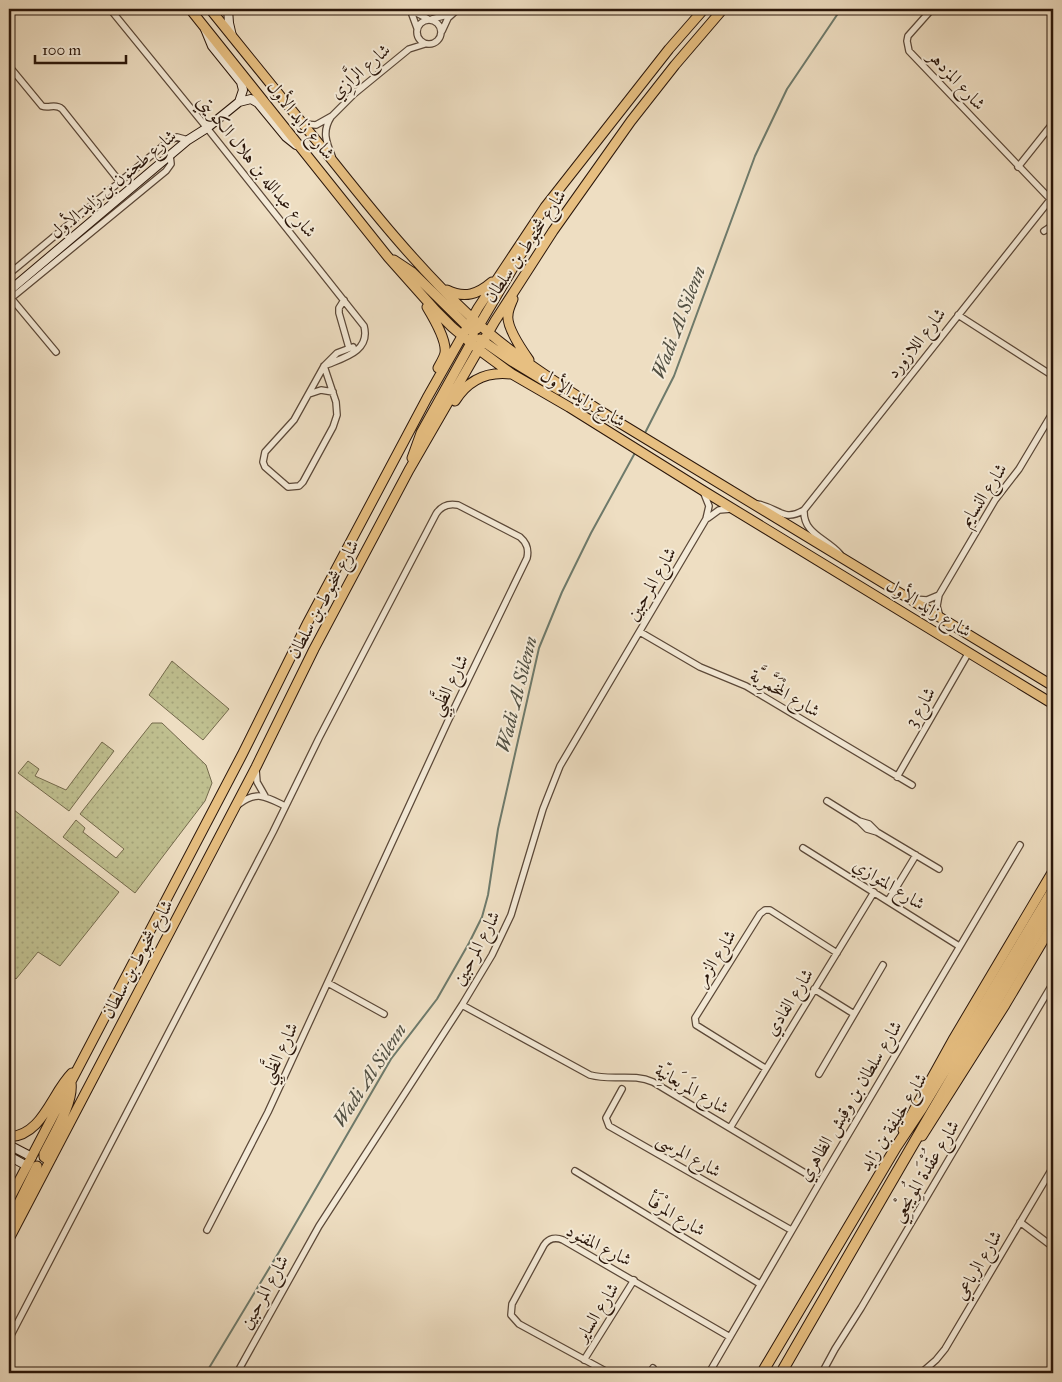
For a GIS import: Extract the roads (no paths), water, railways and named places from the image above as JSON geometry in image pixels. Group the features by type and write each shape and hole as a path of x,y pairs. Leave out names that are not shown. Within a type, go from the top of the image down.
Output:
{"highway":[{"name":"شارع خليفة بن زايد","path":"762,1373 896,1147 922,1108 1053,890"},
{"name":"شارع خليفة بن زايد","path":"781,1373 1053,907"}],"main road":[{"name":"شارع زايد الأول","path":"190,9 416,290 452,327 474,334"},
{"name":"شارع زايد الأول","path":"210,9 335,164 420,266 440,286 474,334 512,374 569,407 1053,704"},
{"name":"شارع شخبوط بن سلطان","path":"9,1239 256,767 314,649 409,470 502,273 546,207 669,50 704,9"},
{"name":"شارع شخبوط بن سلطان","path":"9,1200 27,1160 80,1066 244,753 305,628 427,398 474,334 488,332 520,281 631,121 681,57 723,9"},
{"path":"474,334 525,249 546,207"},
{"path":"388,257 406,267 474,334 513,362 554,387 575,394"},
{"path":"440,286 456,294 474,294 502,273"},
{"path":"520,281 508,312 508,320 517,341 534,366"},
{"path":"416,290 435,321 445,349 444,356 430,385 427,398"},
{"name":"شارع زايد الأول","path":"488,332 534,366 610,417 1053,686"},
{"path":"409,470 427,448 466,386 490,374 512,374"},
{"path":"896,1147 910,1116 954,1038 1053,871"},
{"path":"908,1154 928,1128 1053,924"},
{"path":"9,1138 21,1135 34,1128 64,1082 80,1066"},
{"path":"50,1159 44,1158 44,1154 69,1101 72,1089 71,1083"},
{"path":"9,1223 37,1166 50,1159"},
{"path":"27,1160 37,1166"}],"street":[{"name":"شارع عبدالله بن هلال الكويتي","path":"110,9 364,326 366,337 360,348"},
{"path":"228,9 232,36"},
{"path":"411,9 419,40 425,44 437,42 451,14"},
{"path":"411,9 440,25 442,31"},
{"path":"417,31 421,22 451,14 458,9"},
{"name":"شارع المزدهر","path":"932,9 908,36 909,51 1018,167 1052,200"},
{"path":"204,26 212,46 241,82 243,90 239,102 251,100 258,103 286,137 302,148"},
{"name":"شارع الرَّازِي","path":"409,49 417,31"},
{"name":"شارع الرَّازِي","path":"302,123 316,125 332,116 354,94 409,49 425,44"},
{"path":"9,66 38,102 46,107 55,105 62,109 120,182"},
{"name":"شارع طحنون بن زايد الأول","path":"10,297 188,140 207,128 239,102"},
{"name":"شارع الرَّازِي","path":"332,116 325,132 335,164"},
{"path":"1018,167 1053,123"},
{"path":"9,274 172,139 188,140"},
{"name":"شارع اللازورد","path":"804,510 958,315 1052,200"},
{"path":"1044,231 1053,225"},
{"path":"10,297 56,352"},
{"path":"344,300 338,313 349,348"},
{"path":"958,315 1053,376"},
{"path":"324,366 337,408 333,427 303,482 299,486 288,487 268,471 263,457 268,448 294,420 324,366 336,353 349,348 360,348"},
{"path":"324,366 344,358 360,348"},
{"path":"309,394 320,390 333,392"},
{"name":"شارع النسايم","path":"939,595 995,500 1019,469 1053,412"},
{"path":"702,490 709,506 706,519"},
{"name":"شارع الظَّبِي","path":"9,1339 439,510 448,504 458,505 523,540 528,548 527,558 448,721 268,1112 207,1230"},
{"path":"755,504 767,506 790,516 804,510 807,527 830,544 843,558"},
{"path":"706,519 719,510 737,511"},
{"name":"شارع المرحبين","path":"237,1373 314,1234 462,1005 492,955 511,915 555,775 706,519"},
{"path":"908,597 920,600 939,595"},
{"path":"939,595 937,606 940,617"},
{"name":"شارع المْخَمَّرِيَّة","path":"640,632 700,667 746,686 912,786"},
{"name":"شارع 3","path":"897,777 969,652"},
{"path":"256,767 257,782 265,796"},
{"path":"235,807 248,798 256,796 265,796 284,806"},
{"path":"827,801 859,821 867,829 877,832 939,869"},
{"name":"شارع سلطان بن وقيش الظاهري","path":"709,1373 791,1230 1020,845"},
{"name":"شارع المتوازي","path":"803,848 959,946"},
{"path":"888,900 916,855"},
{"name":"شارع الفادي","path":"730,1128 874,892"},
{"name":"شارع الزمر","path":"765,1068 696,1026 695,1018 764,910 770,910 837,952"},
{"path":"819,1074 882,965"},
{"name":"شارع عُقْدَة المُوِيجْعِي","path":"822,1373 1053,983"},
{"path":"328,984 384,1014"},
{"path":"814,989 854,1014"},
{"name":"شارع المَربَعانِيّة","path":"462,1005 582,1071 599,1077 637,1076 648,1080 820,1182"},
{"name":"شارع المرسى","path":"622,1089 606,1118 609,1126 791,1230"},
{"path":"9,1145 27,1160"},
{"path":"9,1156 27,1160"},
{"name":"شارع الرباعي","path":"921,1373 945,1349 1053,1167"},
{"name":"شارع المرْفَأ","path":"575,1171 760,1284"},
{"path":"1020,1222 1053,1247"},
{"name":"شارع المفنود","path":"609,1373 519,1324 511,1315 512,1304 544,1245 551,1239 561,1239 730,1337"},
{"name":"شارع الساير","path":"584,1360 634,1280"}],"waterway":[{"name":"Wadi Al Silenn","path":"645,433 674,376 755,156 787,89 841,9"},
{"name":"Wadi Al Silenn","path":"206,1373 391,1059 437,999 482,917 488,895 498,829 539,648 562,592 591,533 636,451"}]}
